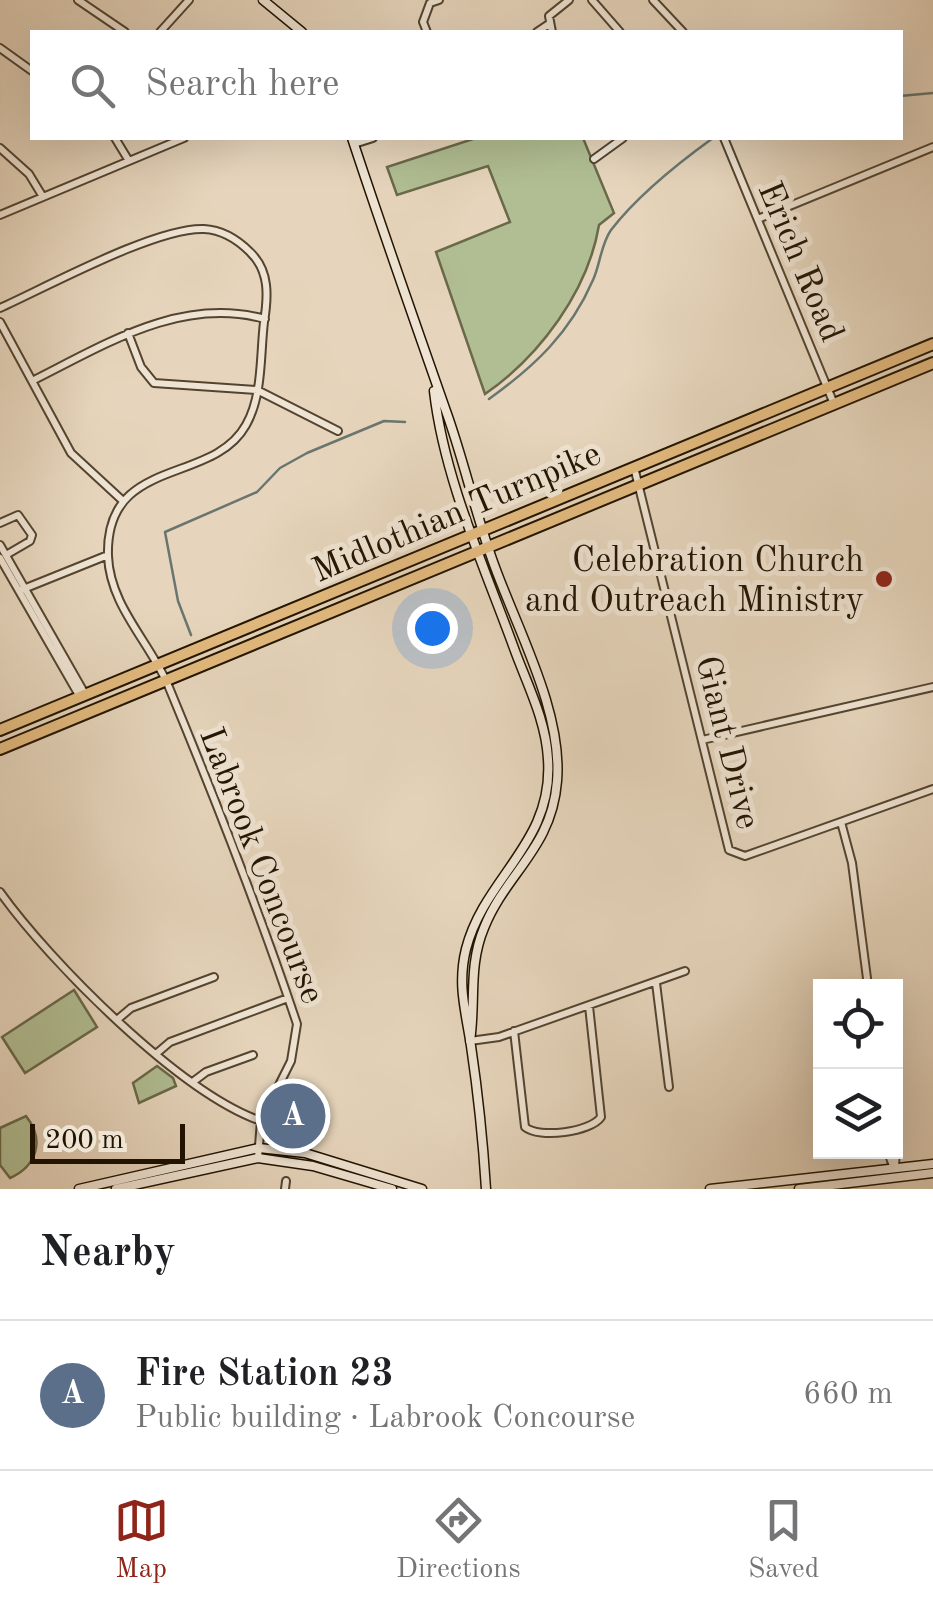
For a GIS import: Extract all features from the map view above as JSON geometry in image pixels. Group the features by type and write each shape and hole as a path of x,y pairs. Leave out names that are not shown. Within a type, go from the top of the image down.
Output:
{"main road":[{"name":"Midlothian Turnpike","path":"0,730 933,344"},
{"name":"Midlothian Turnpike","path":"0,749 933,363"}],"street":[{"path":"78,0 123,30"},
{"path":"162,30 188,0"},
{"path":"263,0 300,30"},
{"path":"427,30 423,22 430,3 439,0"},
{"path":"551,28 552,11 570,0"},
{"path":"592,0 618,30"},
{"path":"653,0 681,30"},
{"path":"0,48 30,69"},
{"path":"116,140 130,161"},
{"path":"0,215 179,140"},
{"path":"594,159 620,140"},
{"name":"Erich Road","path":"725,140 834,404"},
{"path":"353,141 433,382 477,532 537,694 547,749 546,794 532,837 484,905 470,939 461,994 470,1040 486,1189"},
{"path":"758,219 933,147"},
{"path":"0,148 29,174 43,198"},
{"path":"0,308 168,236 203,229 233,236 255,256 270,294 258,390 245,427 218,450 142,484 123,502 111,527 108,555 22,589"},
{"path":"32,381 128,333 194,312 232,310 264,320"},
{"path":"0,322 71,453 123,502"},
{"path":"128,333 154,383 258,390 338,431"},
{"name":"Giant Drive","path":"634,467 727,845 733,854 745,856 841,822"},
{"path":"0,523 18,515 32,535 30,541 2,557"},
{"path":"0,545 2,557 83,696"},
{"name":"Labrook Concourse","path":"108,555 120,601 166,680 297,1024 296,1048 261,1122"},
{"path":"702,740 933,687"},
{"path":"867,979 852,863 841,822 933,789"},
{"path":"0,892 28,928 118,1019 234,1110 261,1122 258,1153"},
{"path":"470,1040 514,1031 685,971"},
{"path":"118,1019 131,1008 214,977"},
{"path":"656,983 670,1086"},
{"path":"157,1053 170,1042 288,998"},
{"path":"514,1031 525,1127 539,1133 594,1126 601,1117 590,1006"},
{"path":"194,1081 206,1072 254,1055"},
{"path":"116,1189 258,1153"},
{"path":"78,1189 258,1153 391,1187 422,1189"},
{"path":"890,1159 895,1173"},
{"path":"895,1173 896,1159"},
{"path":"799,1189 861,1181 933,1164"},
{"path":"895,1173 933,1173"},
{"path":"710,1189 861,1181"}],"green space":[{"path":"470,140 584,140 614,213 599,225 584,274 558,320 524,361 485,394 436,252 510,222 488,166 397,195 387,167"},
{"path":"74,990 97,1027 25,1073 2,1037"},
{"path":"157,1066 173,1078 176,1086 139,1103 133,1083"},
{"path":"26,1116 35,1134 35,1152 27,1167 10,1178 0,1165 0,1128"}],"waterway":[{"path":"903,96 933,93"},
{"path":"489,399 536,361 574,316 608,236 622,217 710,140"},
{"path":"191,635 178,601 165,532 257,492 280,468 307,453 384,421 405,422"}],"place":[{"name":"Celebration Church and Outreach Ministry","path":"884,579"},
{"name":"Fire Station 23","path":"293,1116"}]}
